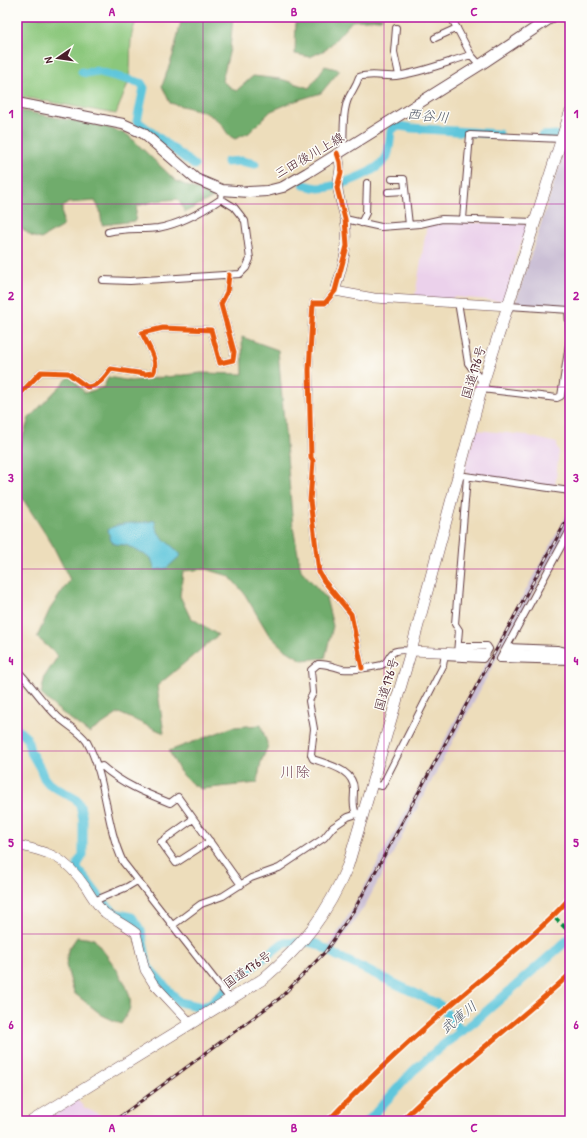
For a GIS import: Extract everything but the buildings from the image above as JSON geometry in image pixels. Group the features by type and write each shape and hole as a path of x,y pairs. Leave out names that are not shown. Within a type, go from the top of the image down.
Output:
{"highway":[{"name":"国道176号","path":"32,1121 191,1024 227,994 263,979 288,957 303,941 323,915 348,865 359,813 370,784 411,651 441,534 463,475 482,386 570,113"}],"main road":[{"name":"三田後川上線","path":"17,103 123,124 143,133 196,179 221,194 267,191 283,186 340,152 480,65 552,17"}],"street":[{"path":"451,17 471,54 480,65"},
{"path":"396,28 394,52 399,75"},
{"path":"435,38 457,28"},
{"path":"362,668 351,614 324,581 319,572 310,501 313,461 309,370 313,303 325,303 335,291 346,256 347,246 345,219 337,188 341,173 340,152 346,112 349,97 355,88 359,77 368,74 399,75 427,69 471,54"},
{"path":"463,219 470,134 562,139"},
{"path":"392,179 404,179 409,225"},
{"path":"362,223 366,213 368,183"},
{"path":"388,192 405,191"},
{"path":"103,280 130,281 240,274 246,268 250,259 245,221 221,194 206,209 175,223 158,228 120,229 108,232"},
{"path":"345,219 381,228 442,219 535,222"},
{"path":"17,397 41,372 68,373 87,387 99,384 111,369 144,374 153,373 155,366 153,358 142,333 163,328 211,330 220,364 233,360 234,352 221,304 227,292 229,275"},
{"path":"335,291 374,298 448,303 458,302 569,310 570,338 561,396 557,398 482,386 468,363 458,302"},
{"path":"458,650 459,630 455,624 455,618 463,475 570,491"},
{"path":"504,653 570,530"},
{"path":"173,925 201,904 223,896 251,878 279,868 324,838 333,827 359,813 354,807 354,783 351,777 332,766 313,759 311,755 314,729 309,701 313,693 314,684 311,675 314,666 322,664 343,669 382,665 395,650 483,659 489,649 488,646 458,650 444,655"},
{"path":"504,653 557,649 570,652"},
{"path":"458,650 484,654"},
{"path":"504,653 570,656"},
{"path":"504,653 570,661"},
{"path":"370,784 382,786 443,666 444,655"},
{"path":"17,670 57,717 86,740 97,768 117,850 123,862 227,994"},
{"path":"97,768 102,766 114,777 132,787 170,803 178,797 241,884"},
{"path":"193,819 161,842 168,853 176,863 210,841"},
{"path":"17,845 45,851 61,859 99,900 105,913 136,933 145,970 153,983 191,1024"},
{"path":"99,900 137,881"}],"shaded area":[{"path":"570,131 570,308 515,304 561,161"},
{"path":"444,222 530,224 516,255 515,264 505,299 500,301 454,297 448,301 415,296 427,225"},
{"path":"476,430 525,435 557,443 557,448 559,451 555,487 468,474 468,472 464,471"},
{"path":"570,509 570,525 549,565 496,660 366,904 334,951 328,947 348,916 376,866"},
{"path":"77,1100 85,1108 101,1115 105,1121 44,1121"}],"green space":[{"path":"17,17 139,17 135,24 131,39 128,82 116,114 17,96"},
{"path":"182,17 233,17 230,49 222,81 236,91 253,76 281,79 309,88 325,66 340,70 321,93 295,101 271,111 249,133 235,139 229,135 221,123 213,117 196,109 170,103 162,86 173,55"},
{"path":"296,17 383,17 381,19 352,21 327,49 310,57 295,54"},
{"path":"17,110 106,127 128,135 176,181 214,197 185,212 178,199 155,201 137,206 135,221 102,225 100,210 95,201 68,203 62,208 63,226 41,239 31,236 17,224"},
{"path":"242,337 278,350 293,527 301,570 326,598 333,626 325,658 302,660 284,649 269,635 244,593 229,576 206,569 183,571 180,596 190,617 218,635 157,686 164,733 119,713 89,733 56,708 41,694 45,676 58,656 37,637 50,609 70,580 52,544 17,490 17,456 29,418 70,376 85,393 104,387 108,377 131,381 201,373 243,374"},
{"path":"261,725 268,746 261,762 257,783 201,789 192,784 180,772 169,751 233,727"},
{"path":"77,937 94,939 112,962 124,981 128,990 130,1007 121,1024 102,1015 74,993 66,965 68,950"}],"water":[{"path":"155,520 158,531 164,539 181,555 167,568 155,570 151,558 126,545 115,544 111,541 108,530 118,525"}],"waterway":[{"name":"西谷川","path":"82,72 86,73 96,71 141,83 144,88 137,121 194,165"},
{"name":"西谷川","path":"304,185 319,188 335,185 356,178 376,168 387,156 391,131 398,126 499,134"},
{"name":"西谷川","path":"542,136 556,135"},
{"name":"西谷川","path":"227,162 241,161 255,164"},
{"path":"17,729 27,738 30,751 44,778 49,784 77,800 80,806 83,819 83,855 77,868 105,904 116,913 132,917 141,931 148,967 179,1002 202,1007 211,1004 232,983 283,943 308,942 317,944 337,956 440,1005 462,1032"},
{"name":"武庫川","path":"368,1121 413,1071 443,1045 473,1023 570,938"}],"tunnel":[{"path":"485,654 506,654"}],"railway":[{"path":"114,1121 280,998 325,952 354,910 570,514"}],"marked path":[{"path":"553,916 570,932"}],"cycle path":[{"path":"337,153 341,173 337,188 345,219 347,246 335,291 325,303 313,303 309,370 311,458 313,461 310,501 319,572 324,581 351,614 362,668"},
{"path":"17,397 41,372 68,373 87,387 98,383 111,369 145,374 153,373 155,369 154,358 142,333 163,328 211,330 220,363 233,360 234,352 221,304 227,292 229,275"},
{"path":"328,1121 400,1050 541,928 570,898"},
{"path":"401,1121 442,1083 570,974"}],"district":[{"name":"川除","path":"295,771"}]}
